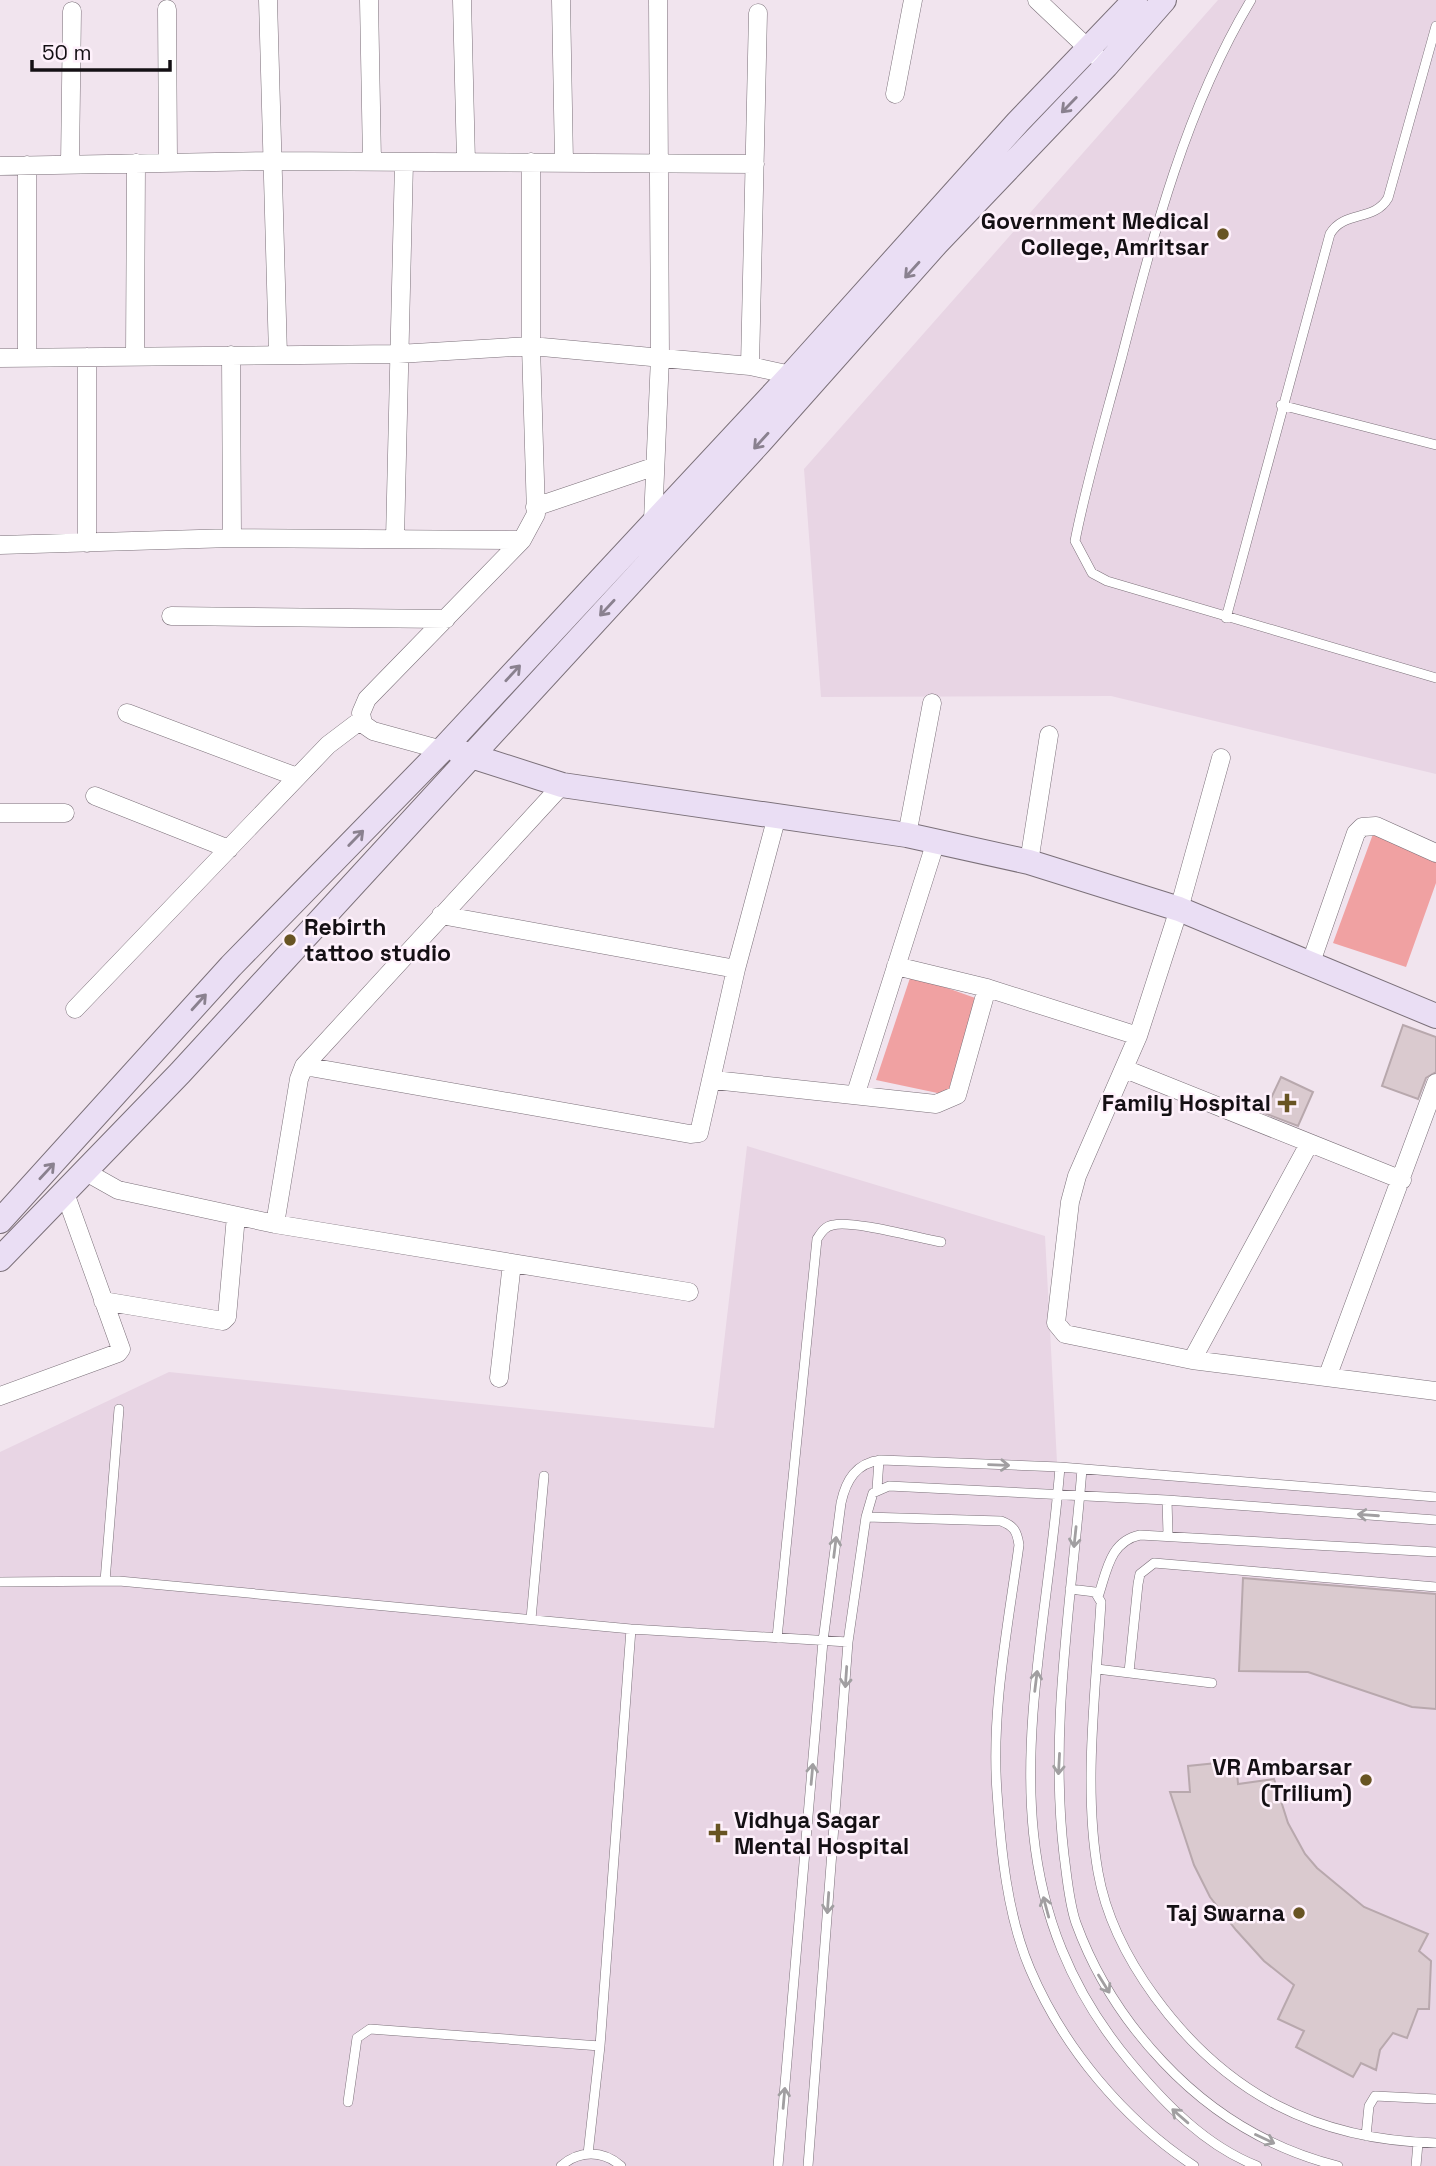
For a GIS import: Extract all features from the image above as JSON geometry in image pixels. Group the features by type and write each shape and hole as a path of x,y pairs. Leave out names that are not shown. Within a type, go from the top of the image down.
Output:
{"street":[{"path":"268,0 278,355"},
{"path":"369,0 372,161"},
{"path":"462,0 466,162"},
{"path":"561,0 565,162"},
{"path":"653,521 653,467 660,357 658,0"},
{"path":"895,94 913,0"},
{"path":"1037,0 1106,66"},
{"path":"0,1221 232,966 442,750 791,375 1018,122 1135,0"},
{"path":"0,1259 86,1172 472,755 761,441 936,244 1106,66 1164,0"},
{"path":"167,9 169,162"},
{"path":"70,164 72,11"},
{"path":"750,366 758,13"},
{"path":"0,166 272,161 755,164"},
{"path":"395,539 404,162"},
{"path":"75,1009 328,745 361,720 367,699 522,540 533,523 531,162"},
{"path":"135,356 136,163"},
{"path":"27,165 27,357"},
{"path":"0,358 398,354 531,346 750,366 791,375"},
{"path":"232,355 232,538"},
{"path":"87,357 87,543"},
{"path":"535,507 653,467"},
{"path":"0,545 232,538 522,540"},
{"path":"171,616 446,619"},
{"path":"907,835 933,703"},
{"path":"127,713 297,777"},
{"path":"361,720 373,731 442,750 472,755 562,785 907,835 1029,862 1179,909 1436,1016"},
{"path":"1029,862 1049,736"},
{"path":"1221,758 1179,909 1138,1036 1084,1157 1073,1189 1056,1323 1065,1334 1192,1360 1328,1375 1436,1391"},
{"path":"275,1224 299,1079 304,1066 562,785"},
{"path":"95,796 229,849"},
{"path":"0,813 65,813"},
{"path":"304,1066 695,1135 701,1130 714,1080 736,969 777,816"},
{"path":"1310,965 1356,833 1362,827 1376,826 1436,853"},
{"path":"856,1093 936,841"},
{"path":"442,915 736,969"},
{"path":"896,966 987,988 1138,1036"},
{"path":"714,1080 856,1093 936,1104 953,1099 957,1095 987,988"},
{"path":"1125,1069 1402,1180"},
{"path":"1328,1375 1436,1083"},
{"path":"1192,1360 1309,1144"},
{"path":"86,1172 112,1189 275,1224 689,1292"},
{"path":"0,1396 120,1352 121,1347 65,1192"},
{"path":"103,1301 223,1321 227,1317 236,1216"},
{"path":"499,1378 512,1263"}],"lane":[{"path":"1251,0 1227,40 1202,96 1164,202 1075,541 1092,573 1107,581 1436,678"},
{"path":"1226,618 1330,234 1342,219 1372,213 1388,198 1436,26"},
{"path":"1282,405 1436,445"},
{"path":"777,1638 817,1239 824,1229 833,1225 849,1225 942,1242"},
{"path":"105,1581 119,1409"},
{"path":"808,2166 848,1642 866,1517 869,1500 877,1489 879,1461"},
{"path":"778,2166 823,1641 844,1489 860,1466 879,1461 1060,1467 1436,1497"},
{"path":"1060,1467 1032,1707 1030,1772 1033,1836 1043,1894 1055,1939 1077,1987 1107,2034 1145,2081 1177,2114 1195,2128 1227,2151 1257,2166"},
{"path":"1082,1469 1070,1589 1058,1800 1075,1921 1096,1971 1124,2015 1153,2051 1207,2103 1268,2141 1338,2166"},
{"path":"531,1619 544,1476"},
{"path":"877,1489 888,1486 1167,1500 1436,1520"},
{"path":"1167,1500 1168,1534"},
{"path":"866,1517 1001,1521 1012,1525 1017,1533 1019,1545 1002,1665 996,1791 1007,1879 1016,1919 1030,1968 1065,2032 1090,2068 1112,2097 1194,2166"},
{"path":"1436,1552 1168,1534 1140,1535 1124,1540 1111,1557 1099,1594 1101,1602 1091,1806 1102,1893 1119,1938 1133,1963 1188,2039 1232,2079 1256,2094 1311,2120 1366,2136 1436,2143"},
{"path":"1129,1672 1140,1574 1154,1563 1436,1587"},
{"path":"0,1582 105,1581 631,1629 848,1642"},
{"path":"1070,1589 1099,1594"},
{"path":"588,2154 600,2046 631,1629"},
{"path":"1097,1669 1212,1683"},
{"path":"348,2102 357,2038 370,2029 600,2046"},
{"path":"1366,2136 1369,2106 1375,2096 1436,2099"},
{"path":"1416,2166 1418,2143"},
{"path":"561,2166 574,2157 588,2154 605,2156 621,2166"}],"shaded area":[{"name":"Government Medical College, Amritsar","path":"1218,0 1436,0 1436,774 1111,696 821,697 804,469"},
{"path":"1373,834 1436,857 1436,883 1406,967 1333,943"},
{"path":"911,975 978,999 947,1095 876,1080"},
{"name":"Vidhya Sagar Mental Hospital","path":"747,1146 1045,1236 1057,1462 1436,1500 1436,2166 0,2166 0,1452 169,1372 714,1428"}],"building":[{"path":"1403,1025 1436,1037 1436,1072 1426,1078 1418,1099 1382,1086"},
{"path":"1281,1077 1313,1092 1298,1126 1264,1113"},
{"path":"1243,1578 1436,1594 1436,1709 1412,1707 1308,1672 1239,1671"},
{"name":"Taj Swarna","path":"1236,1761 1238,1784 1274,1779 1288,1823 1305,1854 1317,1868 1364,1907 1428,1934 1419,1951 1431,1961 1429,2009 1418,2009 1407,2038 1393,2033 1380,2050 1376,2070 1361,2063 1353,2077 1296,2047 1304,2031 1278,2019 1294,1985 1264,1961 1236,1930 1210,1897 1194,1865 1170,1792 1190,1792 1188,1766"}],"place":[{"name":"Government Medical College, Amritsar","path":"1223,234"},
{"name":"Rebirth tattoo studio","path":"290,940"},
{"name":"Family Hospital","path":"1287,1103"},
{"name":"VR Ambarsar (Trilium)","path":"1366,1780"},
{"name":"Vidhya Sagar Mental Hospital","path":"718,1833"},
{"name":"Taj Swarna","path":"1299,1913"}]}
